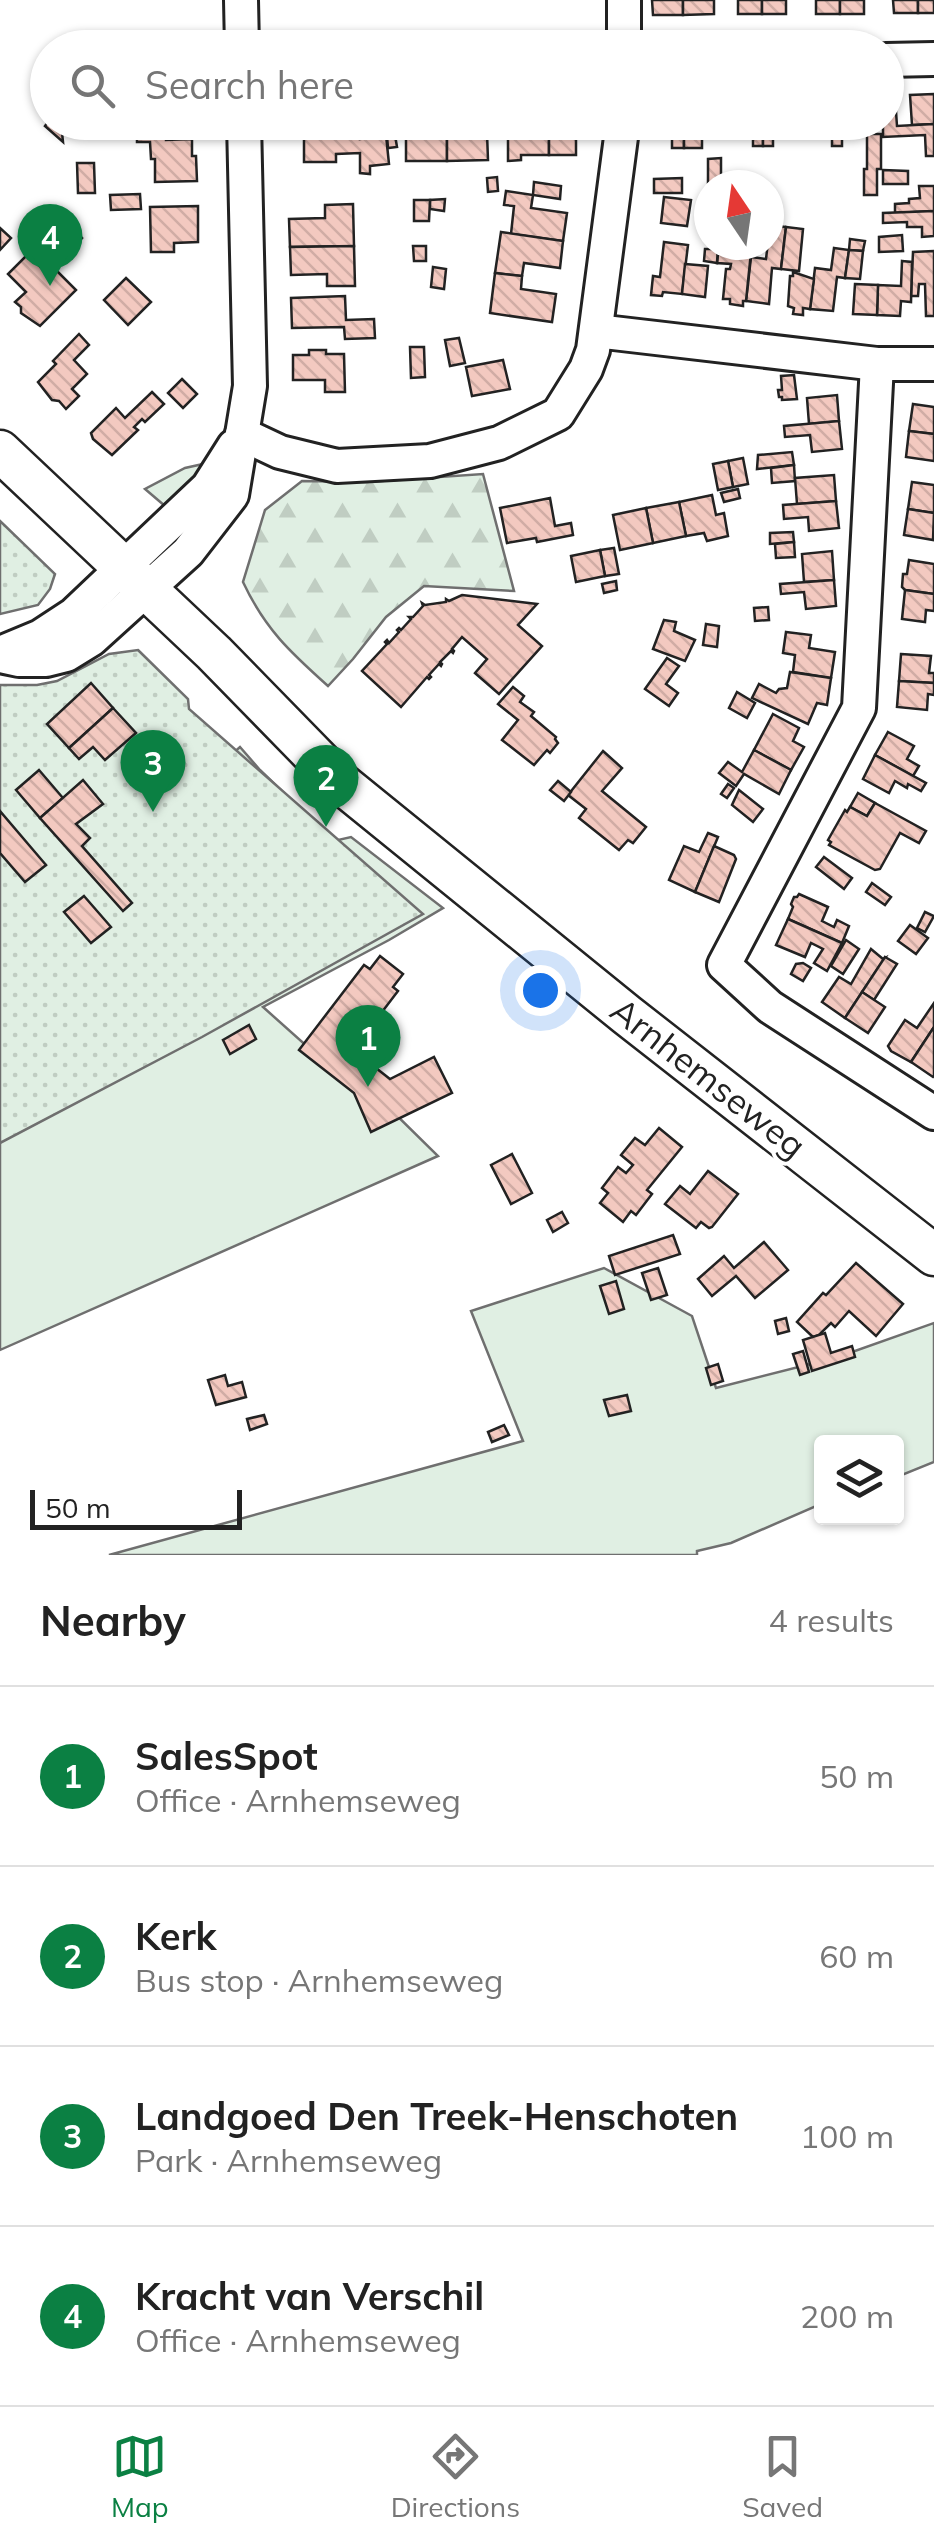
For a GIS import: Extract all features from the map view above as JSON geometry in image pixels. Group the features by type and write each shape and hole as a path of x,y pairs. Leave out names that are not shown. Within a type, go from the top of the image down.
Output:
{"main road":[{"name":"Arnhemseweg","path":"0,451 214,652 342,784 627,1016 934,1256"}],"street":[{"path":"240,0 241,30"},
{"path":"624,0 624,30"},
{"path":"904,60 934,60"},
{"path":"0,655 46,660 66,655 92,639 135,578 188,552 232,495 250,386 244,140"},
{"path":"242,434 280,452 338,466 430,460 498,444 558,414 594,350 621,140"},
{"path":"596,331 877,364 934,364"},
{"path":"877,364 859,708 724,965 770,1006 934,1113"}],"green space":[{"path":"212,462 165,506 145,489 185,468"},
{"path":"483,474 514,591 424,586 386,617 328,686 280,639 243,582 265,510 302,481 366,482"},
{"path":"0,521 55,574 38,605 0,614"},
{"path":"138,650 188,699 189,709 423,914 0,1143 0,685 57,681 109,654"},
{"path":"240,747 334,841 351,837 443,908 263,1007 329,1066 377,1096 438,1156 0,1350 0,951 108,864"},
{"path":"604,1268 692,1316 716,1388 838,1357 934,1323 934,1462 904,1474 904,1435 814,1435 814,1507 731,1543 697,1551 697,1555 109,1555 523,1441 471,1311"}],"building":[{"path":"652,0 683,0 683,15 653,15"},
{"path":"683,0 714,0 714,14 683,15"},
{"path":"738,0 762,0 762,14 738,14"},
{"path":"762,0 786,0 786,14 762,14"},
{"path":"816,0 840,0 840,14 816,14"},
{"path":"840,0 864,0 864,14 840,14"},
{"path":"893,0 918,0 918,13 894,13"},
{"path":"918,0 934,0 934,13 918,13"},
{"path":"934,94 934,124 912,125 910,95"},
{"path":"934,124 934,156 926,156 925,135 904,136 904,126"},
{"path":"192,140 197,181 155,182 150,142 137,142"},
{"path":"304,140 387,140 389,164 370,166 370,174 360,173 360,153 336,154 336,162 304,162"},
{"path":"387,140 396,140 397,147 388,148"},
{"path":"406,140 447,140 447,161 406,161"},
{"path":"447,140 487,140 488,160 447,161"},
{"path":"508,140 549,140 549,155 521,155 521,160 508,161"},
{"path":"549,140 576,140 576,155 549,155"},
{"path":"672,140 684,140 684,148 672,148"},
{"path":"684,140 702,140 702,148 684,148"},
{"path":"867,140 881,140 877,195 864,195"},
{"path":"721,158 721,170 708,170 708,159"},
{"path":"77,163 94,163 95,193 78,193"},
{"path":"883,170 908,171 908,184 883,184"},
{"path":"497,177 498,191 488,192 487,178"},
{"path":"682,178 682,193 654,193 654,179"},
{"path":"534,182 561,186 560,199 533,195"},
{"path":"919,186 934,186 934,211 895,213 895,204 920,198"},
{"path":"506,191 533,195 531,208 567,213 563,241 511,234 514,206 504,205"},
{"path":"140,194 141,209 111,210 110,195"},
{"path":"664,197 691,200 687,226 661,223"},
{"path":"445,199 444,211 430,209 430,200"},
{"path":"414,200 430,200 429,221 414,221"},
{"path":"353,204 354,246 290,247 289,219 325,218 325,205"},
{"path":"198,206 198,242 174,243 174,252 151,252 150,207"},
{"path":"52,209 82,238 63,259 33,229"},
{"path":"934,211 934,236 922,237 922,227 907,227 907,222 883,223 883,213"},
{"path":"786,227 803,229 799,271 781,269"},
{"path":"0,228 11,238 0,250"},
{"path":"501,232 563,241 560,268 524,263 522,276 495,273"},
{"path":"902,235 903,251 879,252 879,237"},
{"path":"850,239 865,241 863,251 849,250"},
{"path":"664,242 688,245 682,294 651,295 653,276 660,277"},
{"path":"354,246 355,286 327,286 327,274 291,275 290,247"},
{"path":"413,246 426,246 426,261 414,261"},
{"path":"834,248 849,250 845,278 837,277 833,311 810,309 815,268 831,270"},
{"path":"849,250 863,251 860,279 845,278"},
{"path":"934,251 934,316 926,316 925,284 919,284 918,296 911,296 913,252"},
{"path":"28,254 45,272 52,266 76,290 40,326 21,313 15,302 26,292 8,274"},
{"path":"750,260 743,306 723,299 726,269 731,264 717,263"},
{"path":"751,260 782,260 781,269 772,268 769,304 746,301"},
{"path":"902,261 912,262 911,302 901,301 900,316 877,315 878,285 901,286"},
{"path":"685,264 708,266 705,297 682,294"},
{"path":"433,267 446,269 444,289 431,287"},
{"path":"793,272 814,279 810,309 803,308 803,315 793,314 794,308 788,306"},
{"path":"495,273 522,276 521,289 556,294 552,322 490,313"},
{"path":"126,278 151,302 128,325 104,300"},
{"path":"855,284 878,285 877,315 853,314"},
{"path":"345,296 346,320 374,319 375,338 345,339 344,327 292,328 291,298"},
{"path":"79,334 89,345 74,360 87,374 72,389 79,396 66,409 52,400 38,382"},
{"path":"459,338 465,363 450,366 445,340"},
{"path":"410,347 424,347 425,377 411,378"},
{"path":"309,350 344,354 345,392 325,392 325,380 293,380 293,355 309,355"},
{"path":"503,360 510,389 472,396 466,367"},
{"path":"794,375 797,399 782,400 778,390 782,390 781,376"},
{"path":"182,379 197,394 183,408 168,393"},
{"path":"152,392 164,404 145,422 142,419 134,427 138,430 112,455 93,439 91,433 116,408 125,418"},
{"path":"837,395 839,421 809,424 807,398"},
{"path":"913,404 934,407 934,434 909,431"},
{"path":"839,421 842,449 812,452 810,435 785,437 784,426"},
{"path":"909,431 934,434 934,461 906,457"},
{"path":"792,452 794,465 757,469 758,455"},
{"path":"743,458 748,484 733,487 728,461"},
{"path":"728,461 733,487 718,490 713,464"},
{"path":"794,465 795,481 772,483 771,468"},
{"path":"834,475 836,501 797,504 795,478"},
{"path":"912,482 934,485 934,513 908,509"},
{"path":"738,489 740,498 724,502 721,493"},
{"path":"712,495 716,515 724,513 728,536 707,541 704,533 686,536 679,502"},
{"path":"550,498 555,526 571,523 573,535 507,543 500,508"},
{"path":"836,501 839,528 809,531 808,517 784,519 783,505"},
{"path":"679,502 686,536 653,543 646,508"},
{"path":"646,508 653,543 620,550 613,515"},
{"path":"908,509 934,513 933,540 904,535"},
{"path":"793,532 794,542 770,544 770,533"},
{"path":"794,542 795,557 776,558 775,544"},
{"path":"614,548 619,574 605,576 600,550"},
{"path":"600,550 605,576 576,582 571,556"},
{"path":"832,551 834,580 804,582 802,554"},
{"path":"909,560 934,564 934,594 902,587"},
{"path":"834,580 836,606 806,609 804,592 781,594 780,584"},
{"path":"616,581 617,590 604,593 602,584"},
{"path":"905,590 934,594 934,611 926,610 925,622 902,619"},
{"path":"462,595 537,604 518,625 542,646 499,694 475,673 487,659 462,637 453,653 440,662 441,666 401,707 362,671 422,603 446,602"},
{"path":"768,607 769,620 755,621 754,608"},
{"path":"664,620 676,622 674,631 695,640 685,661 653,649"},
{"path":"706,624 719,626 717,647 703,645"},
{"path":"786,632 811,635 809,648 835,652 831,678 793,672 795,655 783,653"},
{"path":"901,654 931,656 929,673 934,673 934,683 899,681"},
{"path":"667,658 679,666 666,684 678,693 669,706 645,689"},
{"path":"790,672 831,678 827,705 817,703 808,724 752,698 759,684 776,693 787,688"},
{"path":"899,681 934,683 934,695 928,694 927,710 897,707"},
{"path":"91,683 113,708 69,748 47,724"},
{"path":"513,687 524,696 520,702 534,712 531,716 558,743 534,765 502,740 518,720 498,704"},
{"path":"737,692 755,703 747,718 729,708"},
{"path":"113,708 136,733 105,760 93,747 79,759 69,748"},
{"path":"773,714 799,728 793,741 804,747 791,770 754,750"},
{"path":"888,732 914,746 907,759 919,766 913,776 875,755"},
{"path":"754,750 791,770 779,794 744,774 736,786 719,773 728,762 742,772"},
{"path":"603,751 622,768 602,791 646,827 633,843 628,840 619,850 579,818 586,809 568,795"},
{"path":"875,755 926,783 921,791 895,781 889,793 863,779"},
{"path":"39,770 63,798 40,818 16,790"},
{"path":"83,780 103,804 76,824 90,838 82,846 132,903 123,911 40,818"},
{"path":"558,781 571,792 564,801 550,790"},
{"path":"728,784 734,788 727,798 721,794"},
{"path":"739,790 763,809 753,822 732,805"},
{"path":"858,793 875,803 867,816 850,807"},
{"path":"875,803 926,831 919,843 900,833 880,869 875,870 829,845 828,840 845,810 850,807 867,816"},
{"path":"0,811 46,865 25,882 0,853"},
{"path":"708,833 718,837 695,892 669,880 684,846 699,852"},
{"path":"714,846 736,859 719,902 695,892"},
{"path":"824,857 852,878 844,889 816,867"},
{"path":"872,883 891,897 885,905 866,892"},
{"path":"799,894 828,907 822,921 834,927 837,920 849,926 842,943 788,919 794,897"},
{"path":"84,896 111,927 91,943 64,912"},
{"path":"925,912 934,916 925,932 917,928"},
{"path":"788,919 842,943 827,971 814,963 823,949 811,943 805,957 776,945"},
{"path":"910,925 928,938 916,954 898,941"},
{"path":"846,940 859,949 843,974 831,966"},
{"path":"871,949 885,958 845,1018 822,1002 839,977 851,984"},
{"path":"380,956 403,974 393,987 398,991 353,1050 390,1079 434,1057 452,1093 371,1132 354,1093 299,1050 364,965 370,969"},
{"path":"885,957 897,964 874,1000 862,992"},
{"path":"796,964 811,968 803,981 791,974"},
{"path":"862,992 885,1007 868,1033 845,1018"},
{"path":"934,1003 934,1027 911,1062 891,1051 888,1046 905,1020 917,1028"},
{"path":"249,1025 256,1039 230,1054 223,1040"},
{"path":"934,1027 934,1076 933,1077 911,1062"},
{"path":"659,1128 682,1147 647,1190 652,1194 636,1215 631,1211 623,1222 600,1203 608,1193 602,1188 618,1167 626,1173 633,1165 621,1155 635,1138 645,1145"},
{"path":"512,1154 532,1193 511,1204 491,1165"},
{"path":"708,1171 738,1194 712,1227 701,1222 696,1228 665,1204 680,1186 690,1194"},
{"path":"562,1212 568,1223 553,1232 547,1220"},
{"path":"673,1235 680,1254 615,1275 609,1256"},
{"path":"764,1242 788,1270 755,1298 736,1276 712,1296 698,1279 724,1256 734,1268"},
{"path":"856,1263 903,1304 876,1336 849,1311 835,1327 831,1323 813,1337 797,1322"},
{"path":"658,1268 667,1295 651,1300 642,1273"},
{"path":"616,1281 624,1309 609,1314 600,1286"},
{"path":"786,1318 789,1331 778,1334 775,1321"},
{"path":"825,1333 831,1353 852,1346 855,1357 812,1371 803,1340"},
{"path":"803,1351 809,1372 800,1375 793,1354"},
{"path":"718,1364 723,1381 711,1385 706,1368"},
{"path":"225,1375 228,1386 242,1382 246,1397 216,1405 208,1380"},
{"path":"627,1395 631,1411 609,1416 604,1400"},
{"path":"264,1415 267,1424 250,1430 247,1419"},
{"path":"504,1425 509,1435 492,1442 488,1432"}],"place":[{"name":"Kracht van Verschil","path":"50,286"},
{"name":"Landgoed Den Treek-Henschoten","path":"153,812"},
{"name":"Kerk","path":"326,827"},
{"name":"SalesSpot","path":"368,1087"}]}
